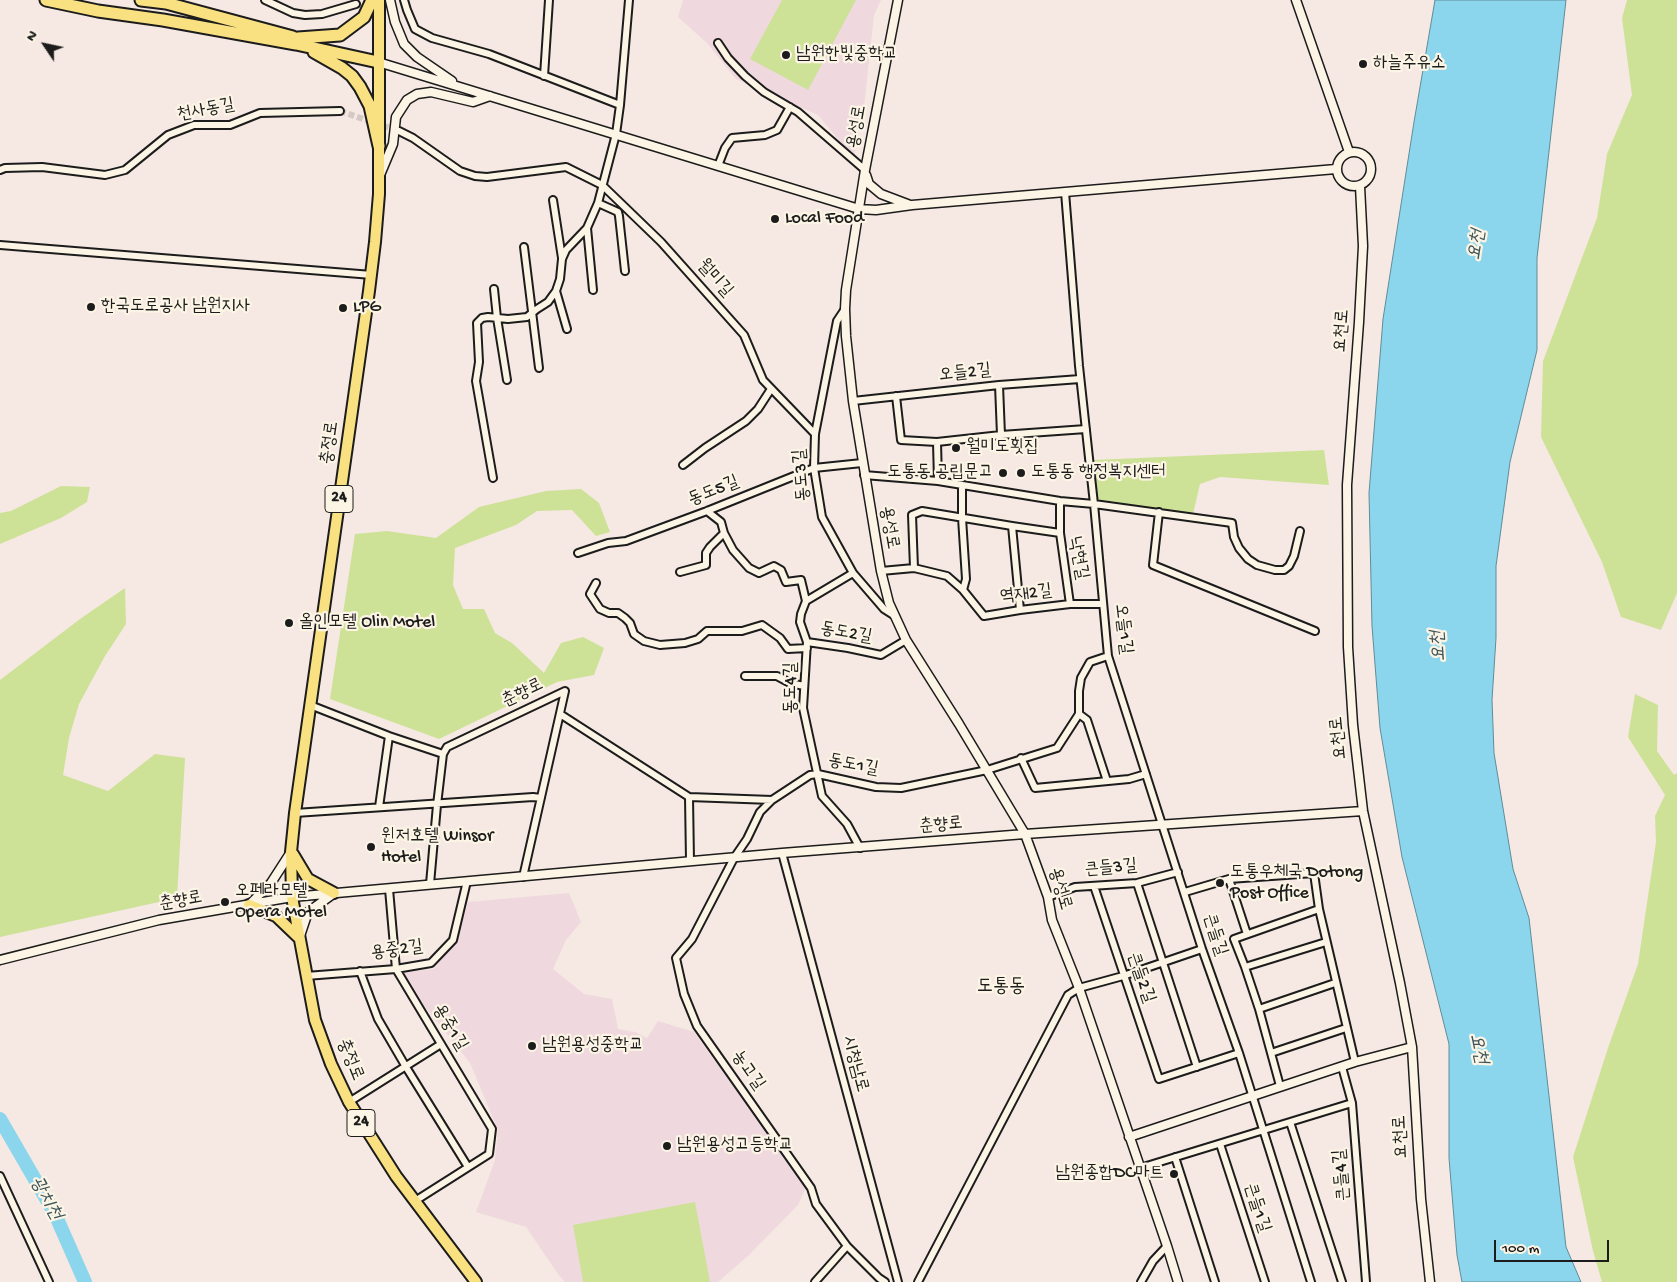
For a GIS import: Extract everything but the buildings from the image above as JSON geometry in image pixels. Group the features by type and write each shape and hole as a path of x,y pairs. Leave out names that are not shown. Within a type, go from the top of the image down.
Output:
{"highway":[{"path":"46,0 98,11 297,41 340,34 364,17 372,0"},
{"path":"141,0 166,3 378,62"},
{"path":"297,41 352,76 370,106 379,146"}],"main road":[{"name":"충정로","path":"379,0 379,194 372,275 295,813 292,852 292,897 315,1020 331,1064 348,1102 381,1154 476,1282"},
{"path":"292,852 308,879 334,893"},
{"path":"249,905 276,916 299,938"}],"street":[{"path":"265,0 293,13 305,15 322,14 356,4"},
{"path":"390,0 395,22 404,44 417,57 460,86"},
{"path":"404,0 415,29 432,38 489,54 620,105"},
{"path":"544,76 549,0"},
{"path":"562,259 566,250 587,228 598,203 616,134 629,0"},
{"name":"용성로","path":"898,0 865,170 846,290 845,309 853,401 880,571 895,616 906,640 1025,834 1048,897 1052,920 1079,988 1168,1246 1178,1282"},
{"path":"1296,0 1349,152 1340,159 1336,169 1344,183 1354,187 1360,186"},
{"path":"718,43 728,58 745,76 764,92 798,112 865,170 869,184 880,194 912,205"},
{"path":"378,62 859,210 1336,169"},
{"path":"379,177 393,144 396,117 407,100 417,94 431,92 474,102 490,96"},
{"path":"718,166 725,148 732,138 765,135 777,130 790,107"},
{"name":"천사동길","path":"0,170 5,168 42,167 105,175 125,170 168,135 194,125 230,125 260,113 340,111"},
{"name":"월미길","path":"399,132 413,138 460,171 475,176 487,177 566,167 602,185 661,242 744,335 763,380 815,434"},
{"name":"요천로","path":"1349,152 1361,153 1370,161 1371,172 1369,178 1360,186 1363,246 1360,322 1347,485 1348,647 1352,715 1363,811 1412,1047 1421,1199 1430,1282"},
{"name":"오들1길","path":"1065,192 1080,379 1108,656 1163,825"},
{"path":"493,478 476,381 479,362 476,323 482,318 488,317 527,317 548,302 556,291 560,279 562,259 553,200"},
{"path":"598,203 618,212 620,216 625,271"},
{"path":"587,228 593,290"},
{"path":"0,246 372,275"},
{"path":"524,247 539,368"},
{"path":"494,289 507,380"},
{"path":"556,291 567,329"},
{"name":"동도3길","path":"845,309 837,321 815,434 814,468 822,517 853,574 884,609 895,616"},
{"name":"오들2길","path":"853,401 999,385 1080,379"},
{"path":"999,385 1001,435"},
{"path":"684,465 705,448 746,421 758,409 772,389"},
{"path":"896,396 901,440 937,442 1086,429"},
{"path":"937,442 938,481"},
{"name":"동도5길","path":"578,553 608,543 626,541 708,511 814,468 862,463"},
{"path":"864,475 938,481 1060,501 1159,512 1232,523 1234,538 1248,559 1257,565 1275,570 1284,570 1289,566 1294,556 1300,532"},
{"path":"962,486 966,579 963,590"},
{"path":"1060,501 1060,532"},
{"path":"708,511 721,522 724,533 733,550 749,568 759,573 774,566 781,570 786,582 801,580 806,602 853,574"},
{"name":"낙현길","path":"914,568 912,515 922,511 1060,532 1070,604"},
{"path":"1159,512 1153,564 1315,631"},
{"path":"1012,526 1020,610"},
{"path":"680,572 706,565 706,553 710,546 724,533"},
{"name":"역재2길","path":"880,571 914,568 946,576 963,590 984,616 1070,604 1103,604"},
{"name":"동도2길","path":"596,583 590,594 600,610 608,613 618,613 630,623 634,634 644,641 660,645 698,640 707,632 742,631 762,625 780,638 788,648 807,645 848,648 880,655 906,640"},
{"name":"동도4길","path":"806,602 800,622 807,645 803,708 822,796 847,824 860,848"},
{"path":"1107,781 1087,720 1079,714 1079,691 1081,678 1090,662 1108,656"},
{"path":"745,676 777,676 790,683 804,686"},
{"name":"춘향로","path":"443,754 446,748 565,691 523,877"},
{"path":"310,705 389,736 443,754 430,884"},
{"path":"560,714 689,797 772,800"},
{"name":"동도1길","path":"734,858 747,839 760,812 772,800 810,775 818,774 876,787 900,788 987,770 1057,748 1079,714"},
{"path":"379,807 389,736"},
{"path":"1021,758 1035,788 1129,779 1146,774"},
{"path":"689,797 690,861"},
{"path":"295,813 541,798"},
{"name":"춘향로","path":"0,960 159,920 292,897 782,853 1363,811"},
{"name":"큰들길","path":"1163,825 1202,949 1239,1053 1311,1282"},
{"path":"249,905 271,883 292,852"},
{"name":"시청남로","path":"782,853 898,1282"},
{"name":"농고길","path":"734,858 692,940 676,958 684,994 697,1026 811,1188 816,1204 847,1246 885,1282"},
{"name":"큰들3길","path":"1048,897 1075,887 1137,883 1178,872"},
{"path":"1185,892 1229,879 1314,873 1319,909 1335,984 1355,1062"},
{"path":"1229,879 1248,934"},
{"name":"용중2길","path":"306,976 396,969 431,964 453,940 467,881"},
{"path":"1137,883 1164,962 1196,1067 1239,1053"},
{"name":"큰들2길","path":"1094,886 1159,1079 1196,1067"},
{"name":"용중1길","path":"389,889 396,969 492,1129 489,1154 415,1201"},
{"path":"299,938 308,912 334,893"},
{"path":"1280,1086 1259,1009 1234,940 1319,909"},
{"path":"1245,967 1326,942"},
{"path":"918,1282 1068,996 1079,988 1124,976 1202,949"},
{"path":"360,971 378,1018 406,1067 468,1166"},
{"path":"1259,1009 1335,984"},
{"path":"1271,1053 1346,1028"},
{"path":"348,1102 441,1044"},
{"path":"1129,1137 1355,1062 1412,1047"},
{"name":"큰들4길","path":"1342,1067 1352,1103 1366,1282"},
{"path":"1140,1168 1352,1103"},
{"path":"1290,1122 1342,1282"},
{"name":"큰들1길","path":"1220,1144 1265,1282"},
{"path":"1175,1158 1215,1282"},
{"path":"0,1176 49,1282"},
{"path":"815,1282 847,1246"},
{"path":"1141,1282 1153,1261 1168,1246"}],"shaded area":[{"path":"683,0 881,0 874,15 864,107 854,158 818,115 736,79 707,43 678,17"},
{"path":"569,893 581,922 566,940 553,969 584,994 612,999 618,1029 635,1032 647,1038 658,1021 694,1032 806,1187 798,1205 749,1255 718,1282 565,1282 526,1227 476,1212 495,1160 498,1130 470,1063 423,1004 404,975 407,972 434,969 457,939 468,902"}],"green space":[{"path":"782,0 856,0 808,90 750,59"},
{"path":"1627,0 1677,0 1677,593 1661,630 1621,617 1602,562 1541,437 1543,361 1597,218 1607,154 1632,95 1622,18"},
{"path":"1324,450 1329,485 1220,477 1200,484 1193,514 1098,501 1093,460"},
{"path":"61,486 90,487 87,502 61,518 0,544 0,513 11,511"},
{"path":"581,489 599,503 610,532 596,536 572,510 537,511 516,525 455,548 453,585 463,609 484,609 495,633 512,643 544,673 561,643 583,637 604,648 594,675 557,682 439,739 330,699 355,534 387,531 436,538 479,507 546,491"},
{"path":"125,588 126,624 105,656 79,704 69,738 63,775 108,791 155,754 185,758 177,898 0,937 0,680 80,619"},
{"path":"1635,694 1658,705 1657,751 1674,775 1677,773 1677,1282 1602,1282 1593,1251 1573,1157 1608,1048 1638,964 1656,842 1655,816 1665,795 1628,737"},
{"path":"695,1202 710,1282 583,1282 573,1225"}],"water":[{"name":"요천","path":"1435,0 1566,0 1537,258 1537,350 1510,462 1496,566 1496,638 1492,700 1494,753 1513,869 1529,918 1566,1247 1581,1282 1462,1282 1457,1255 1449,1158 1449,1044 1402,857 1380,728 1372,626 1369,493 1383,319"}],"waterway":[{"name":"광치천","path":"0,1119 55,1214 85,1282"}],"tunnel":[{"path":"340,111 398,131"}],"place":[{"name":"남원한빛중학교","path":"786,55"},
{"name":"하늘주유소","path":"1363,64"},
{"name":"Local Food","path":"775,219"},
{"name":"한국도로공사 남원지사","path":"91,307"},
{"name":"LPG","path":"343,308"},
{"name":"월미도횟집","path":"956,448"},
{"name":"도통동 공립문고","path":"1003,473"},
{"name":"도통동 행정복지센터","path":"1021,473"},
{"name":"올인모텔 Olin Motel","path":"289,623"},
{"name":"윈저호텔 Winsor Hotel","path":"371,847"},
{"name":"도통우체국 Dotong Post Office","path":"1220,883"},
{"name":"오페라모텔 Opera Motel","path":"225,902"},
{"name":"남원용성중학교","path":"532,1046"},
{"name":"남원용성고등학교","path":"667,1146"},
{"name":"남원종합DC마트","path":"1174,1174"}],"district":[{"name":"도통동","path":"1001,988"}]}
